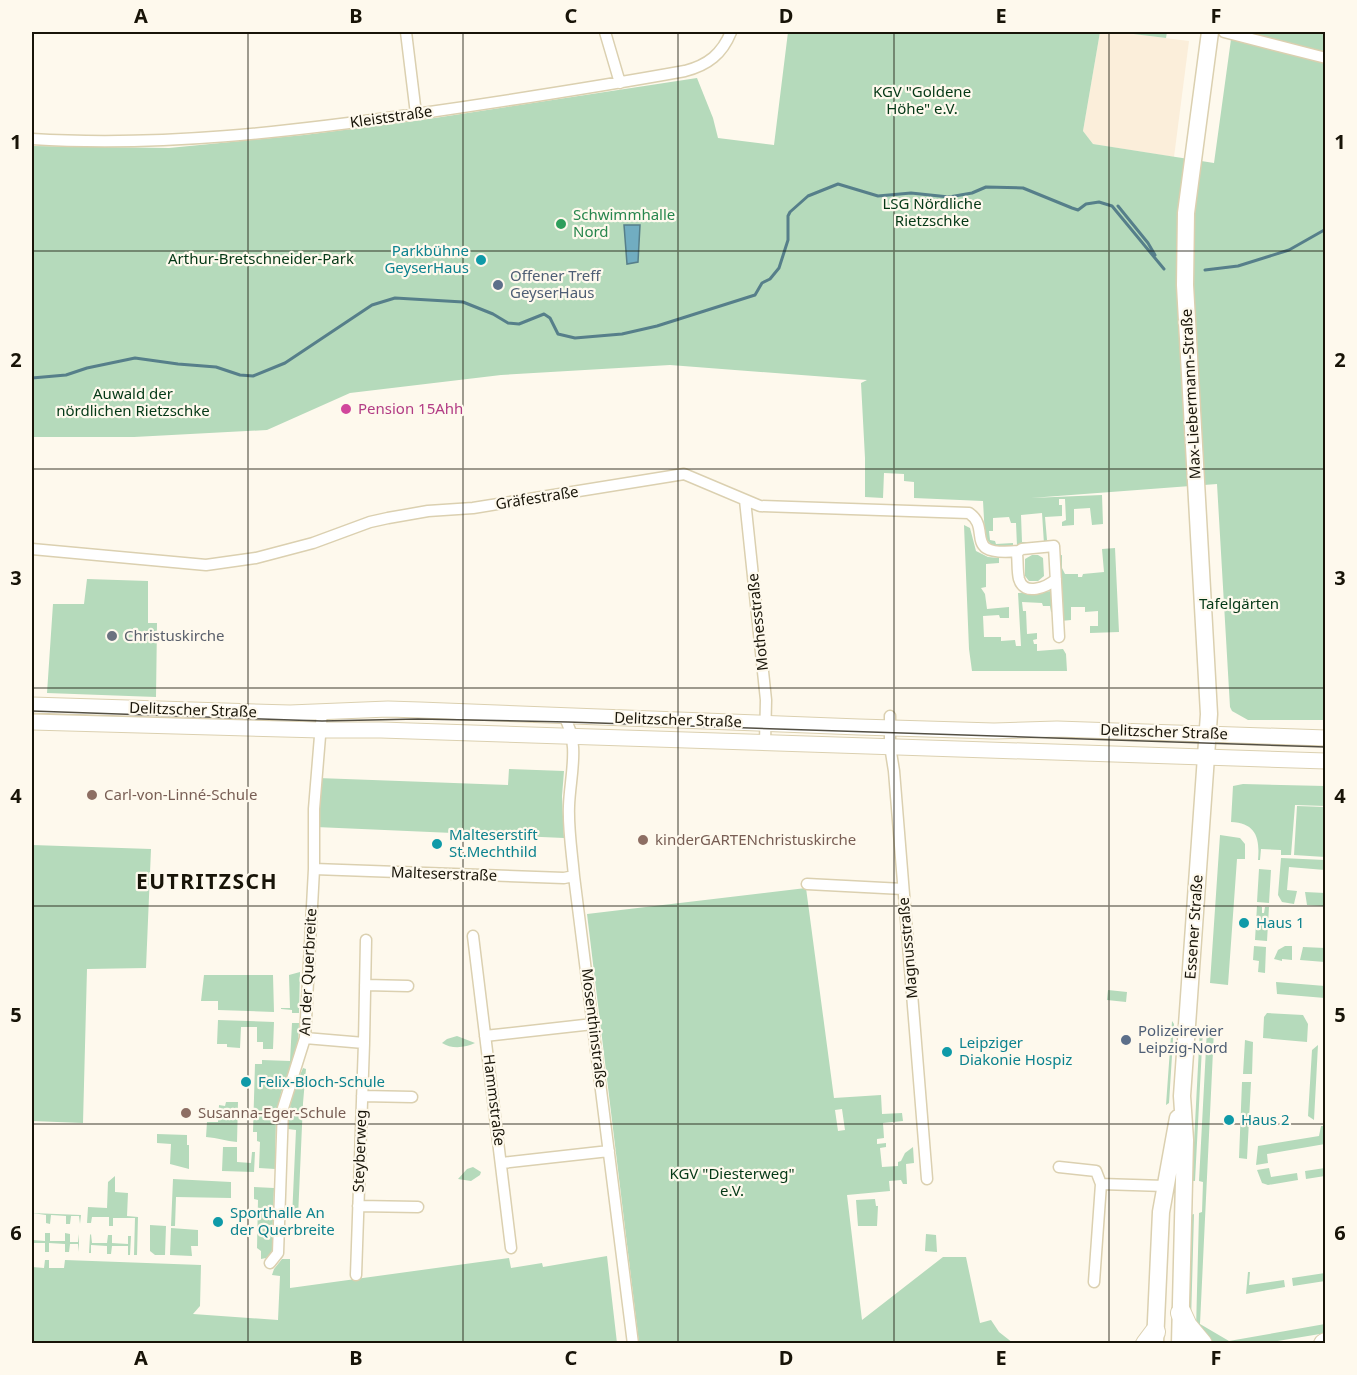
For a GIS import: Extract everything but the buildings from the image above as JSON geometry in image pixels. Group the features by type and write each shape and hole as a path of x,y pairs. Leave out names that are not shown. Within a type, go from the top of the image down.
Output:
{"highway":[{"path":"1181,1313 1187,1326 1202,1344"}],"main road":[{"name":"Max-Liebermann-Straße","path":"1206,758 1208,688 1184,244 1210,32"},
{"name":"Delitzscher Straße","path":"32,705 290,713 388,709 765,724 890,722 994,731 1068,729 1326,738"},
{"name":"Delitzscher Straße","path":"32,722 381,730 1326,761"},
{"name":"Essener Straße","path":"1152,1340 1158,1239 1165,1186 1182,1096 1206,758"},
{"name":"Essener Straße","path":"1180,1344 1185,1140 1182,1096"}],"street":[{"path":"406,32 416,114"},
{"path":"605,32 620,83"},
{"name":"Kleiststraße","path":"32,139 134,141 198,139 316,128 620,83 701,67 720,51 731,32"},
{"path":"1224,32 1326,58"},
{"name":"Gräfestraße","path":"32,549 206,565 256,558 313,543 370,522 388,518 429,511 473,508 684,474 760,506 969,513 975,518 982,542 988,550 1019,551 1054,546 1059,637"},
{"name":"Mothesstraße","path":"745,501 766,700 765,743"},
{"path":"1019,551 1017,554 1019,580 1024,586 1030,589 1045,587 1056,579"},
{"name":"An der Querbreite","path":"270,1263 278,1253 283,1108 305,1038 314,869 314,809 322,712"},
{"name":"Mosenthinstraße","path":"563,715 572,736 573,783 569,805 574,876 633,1344"},
{"name":"Magnusstraße","path":"890,722 890,746 894,771 927,1179"},
{"name":"Malteserstraße","path":"314,869 564,878 574,876"},
{"path":"807,884 903,889"},
{"name":"Hammstraße","path":"473,936 511,1248"},
{"name":"Steyberweg","path":"356,1275 366,940"},
{"path":"365,985 408,986"},
{"name":"Hammstraße","path":"486,1036 593,1024"},
{"path":"305,1038 364,1043"},
{"name":"Steyberweg","path":"362,1096 412,1097"},
{"name":"Hammstraße","path":"502,1163 609,1151"},
{"path":"1059,1167 1096,1171 1101,1184 1094,1282"},
{"path":"1101,1184 1165,1186"},
{"name":"Steyberweg","path":"358,1206 418,1207"}],"shaded area":[{"path":"1100,32 1189,41 1174,157 1093,144 1083,131"}],"green space":[{"name":"LSG Nördliche Rietzschke","path":"788,32 1100,32 1083,131 1093,144 1214,163 1232,32 1325,32 1325,720 1248,720 1232,711 1230,707 1217,484 1031,498 1102,495 1103,524 1092,525 1090,508 1074,509 1074,525 1062,526 1062,522 1066,520 1065,499 1059,499 1059,505 1062,505 1062,516 1045,517 1047,540 1060,543 1044,544 1042,513 1021,515 1022,542 1032,542 1032,545 1017,546 1016,523 1011,523 1009,517 993,518 993,531 989,531 990,540 995,541 996,544 1013,543 1013,547 993,547 985,537 983,501 914,498 914,482 904,481 904,474 884,473 883,498 865,497 861,383 867,380 670,365 501,375 350,393 267,430 134,437 32,437 32,146 169,148 304,135 415,121 697,78 713,118 718,138 774,145"},
{"path":"1117,32 1167,32 1166,38"},
{"path":"964,525 970,528 976,551 988,557 999,558 999,563 986,564 986,587 981,588 985,594 987,609 1009,607 1009,618 1000,618 999,615 983,616 984,637 1001,637 1001,641 1015,640 1016,646 1021,646 1018,593 1053,591 1054,612 1051,612 1050,606 1043,606 1042,603 1022,602 1023,611 1026,611 1027,634 1037,633 1037,639 1033,640 1034,644 1037,644 1037,651 1063,649 1066,654 1067,671 972,671"},
{"path":"1115,548 1119,632 1090,633 1090,626 1098,626 1098,611 1085,612 1085,607 1071,607 1071,620 1061,621 1057,556 1062,555 1062,568 1065,574 1078,574 1078,577 1082,577 1083,574 1104,572 1102,549"},
{"path":"1032,555 1043,558 1044,576 1038,581 1029,581 1025,576 1025,559"},
{"path":"87,579 148,581 148,623 157,623 156,697 47,693 53,604 84,604"},
{"path":"509,769 564,771 562,796 564,838 316,827 318,778 508,785"},
{"path":"1243,784 1325,786 1325,806 1295,805 1291,855 1281,855 1281,850 1261,849 1260,860 1258,860 1255,833 1246,825 1231,822 1233,786"},
{"path":"1297,806 1325,807 1325,857 1294,855"},
{"path":"1220,835 1240,838 1245,844 1245,859 1237,859 1228,985 1210,983"},
{"path":"32,845 151,849 146,968 87,969 83,1123 32,1121"},
{"path":"1281,858 1325,860 1325,870 1289,867 1287,890 1297,891 1294,904 1282,902 1278,895"},
{"path":"1259,869 1271,870 1269,903 1257,902"},
{"name":"KGV \"Diesterweg\" e.V.","path":"806,888 834,1098 881,1095 882,1114 902,1113 903,1121 883,1123 884,1138 877,1139 877,1144 886,1143 886,1147 880,1148 882,1167 898,1166 898,1162 905,1153 913,1147 914,1163 906,1164 907,1184 903,1184 901,1180 889,1181 890,1191 847,1195 862,1320 943,1257 966,1257 980,1323 991,1320 999,1332 1013,1343 639,1343 587,914","holes":["842,1109 845,1130 838,1131 835,1110"]},
{"path":"1305,892 1325,893 1325,906 1307,905"},
{"path":"1257,906 1262,907 1262,913 1265,907 1269,907 1267,941 1255,940"},
{"path":"1254,946 1266,947 1265,973 1258,972 1259,961 1253,960"},
{"path":"1285,946 1292,946 1292,960 1274,959 1278,950"},
{"path":"1303,947 1325,948 1325,962 1300,960"},
{"path":"300,972 299,1013 292,1013 292,1010 281,1008 290,1008 289,975"},
{"path":"204,975 273,975 274,1012 218,1010 218,1001 201,1001"},
{"path":"1276,982 1325,986 1325,998 1277,994"},
{"path":"1108,990 1127,992 1126,1002 1107,1000"},
{"path":"1267,1013 1303,1015 1308,1024 1307,1042 1263,1038 1264,1017"},
{"path":"218,1020 274,1022 273,1049 263,1049 263,1042 257,1042 257,1027 241,1027 240,1048 217,1044"},
{"path":"1172,1021 1174,1024 1169,1103 1166,1105"},
{"path":"292,1023 299,1023 298,1046 281,1093 276,1120 275,1169 259,1168 260,1142 257,1141 257,1132 253,1132 255,1064 262,1064 262,1060 290,1061"},
{"path":"1200,1028 1203,1028 1195,1181 1192,1181"},
{"path":"1207,1029 1214,1030 1200,1324 1229,1341 1325,1324 1326,1333 1266,1343 1210,1344 1196,1330 1199,1213 1202,1212 1203,1182 1199,1181"},
{"path":"457,1036 475,1043 458,1047 442,1043"},
{"path":"1245,1040 1253,1042 1252,1074 1243,1074"},
{"path":"1318,1045 1314,1120 1308,1116 1312,1050"},
{"path":"303,1068 306,1069 298,1217 292,1217 296,1130 288,1129 288,1121 292,1098"},
{"path":"1242,1082 1251,1082 1247,1159 1239,1158"},
{"path":"226,1102 238,1102 237,1142 206,1137 207,1122 218,1122 219,1105 225,1106"},
{"path":"1321,1126 1325,1126 1325,1144 1267,1154 1268,1163 1256,1165 1258,1146 1319,1136"},
{"path":"157,1134 187,1135 189,1169 170,1164 171,1144 157,1143"},
{"path":"223,1147 237,1147 237,1162 251,1163 252,1152 255,1152 254,1172 222,1171"},
{"path":"473,1167 481,1172 480,1175 471,1181 458,1179 467,1169"},
{"path":"1269,1168 1271,1177 1297,1173 1298,1180 1268,1185 1262,1183 1257,1170"},
{"path":"1325,1168 1325,1176 1306,1179 1305,1171"},
{"path":"115,1176 115,1192 128,1193 127,1216 138,1217 137,1255 134,1255 135,1218 113,1218 113,1226 109,1226 109,1217 92,1217 91,1223 87,1223 88,1207 107,1208 108,1182"},
{"path":"173,1179 231,1182 231,1198 176,1197 175,1226 171,1226"},
{"path":"254,1187 274,1188 272,1250 271,1255 261,1259 261,1251 257,1248 258,1200 254,1199"},
{"path":"875,1199 876,1206 878,1206 877,1226 858,1226 856,1200"},
{"path":"32,1213 81,1215 80,1224 79,1216 71,1216 70,1224 66,1224 66,1216 51,1215 50,1224 46,1223 46,1215"},
{"path":"1194,1214 1191,1321 1189,1310 1191,1215"},
{"path":"150,1225 166,1226 165,1255 155,1255 150,1251"},
{"path":"171,1228 198,1230 198,1246 191,1246 192,1256 170,1255"},
{"path":"45,1233 50,1233 50,1241 65,1241 65,1233 70,1234 70,1242 78,1242 79,1234 79,1252 78,1244 70,1244 69,1252 65,1252 65,1244 49,1243 49,1252 45,1252 45,1243 32,1243 32,1240 45,1241"},
{"path":"91,1234 92,1243 107,1243 108,1235 112,1235 112,1243 128,1244 128,1236 131,1236 130,1255 128,1255 128,1246 112,1246 111,1254 107,1254 107,1246 91,1245 91,1253 89,1253"},
{"path":"926,1234 936,1235 937,1252 925,1251"},
{"path":"607,1256 617,1343 32,1344 32,1267 44,1268 45,1260 49,1260 49,1268 64,1268 65,1260 201,1265 200,1306 193,1314 278,1320 280,1276 272,1275 282,1259 290,1259 290,1288 509,1258 511,1268 542,1263 543,1267"},
{"path":"1248,1272 1250,1272 1249,1285 1284,1280 1285,1287 1246,1294"},
{"path":"1325,1273 1325,1281 1293,1286 1292,1278"}],"water":[{"path":"624,225 640,225 638,262 627,264"}],"waterway":[{"path":"32,378 66,375 135,358 216,367 240,375 253,376 285,363 372,305 395,298 463,302 493,314 508,323 519,324 544,314 550,318 558,334 575,338 622,334 657,326 755,295 762,283 770,279 779,268 788,240 790,212 808,196 838,184 878,196 911,193 949,197 972,193 986,187 1023,188 1078,210 1086,204 1099,202 1112,206 1164,269"},
{"path":"1118,206 1155,255"},
{"path":"1205,270 1238,266 1289,250 1326,229"}],"tram line":[{"path":"32,711 322,721 418,719 568,722 1326,747"}],"place":[{"name":"Schwimmhalle Nord","path":"561,224"},
{"name":"Parkbühne GeyserHaus","path":"481,260"},
{"name":"Offener Treff GeyserHaus","path":"498,285"},
{"name":"Pension 15Ahh","path":"346,409"},
{"name":"Christuskirche","path":"112,636"},
{"name":"Carl-von-Linné-Schule","path":"92,795"},
{"name":"kinderGARTENchristuskirche","path":"643,840"},
{"name":"Malteserstift St.Mechthild","path":"437,844"},
{"name":"Haus 1","path":"1244,923"},
{"name":"Polizeirevier Leipzig-Nord","path":"1126,1040"},
{"name":"Leipziger Diakonie Hospiz","path":"947,1052"},
{"name":"Felix-Bloch-Schule","path":"246,1082"},
{"name":"Susanna-Eger-Schule","path":"186,1113"},
{"name":"Haus 2","path":"1229,1120"},
{"name":"Sporthalle An der Querbreite","path":"218,1222"}],"district":[{"name":"EUTRITZSCH","path":"207,882"}],"park label":[{"name":"KGV \"Goldene Höhe\" e.V.","path":"922,100"},
{"name":"Arthur-Bretschneider-Park","path":"261,259"},
{"name":"Auwald der nördlichen Rietzschke","path":"133,402"},
{"name":"Tafelgärten","path":"1239,604"}]}
